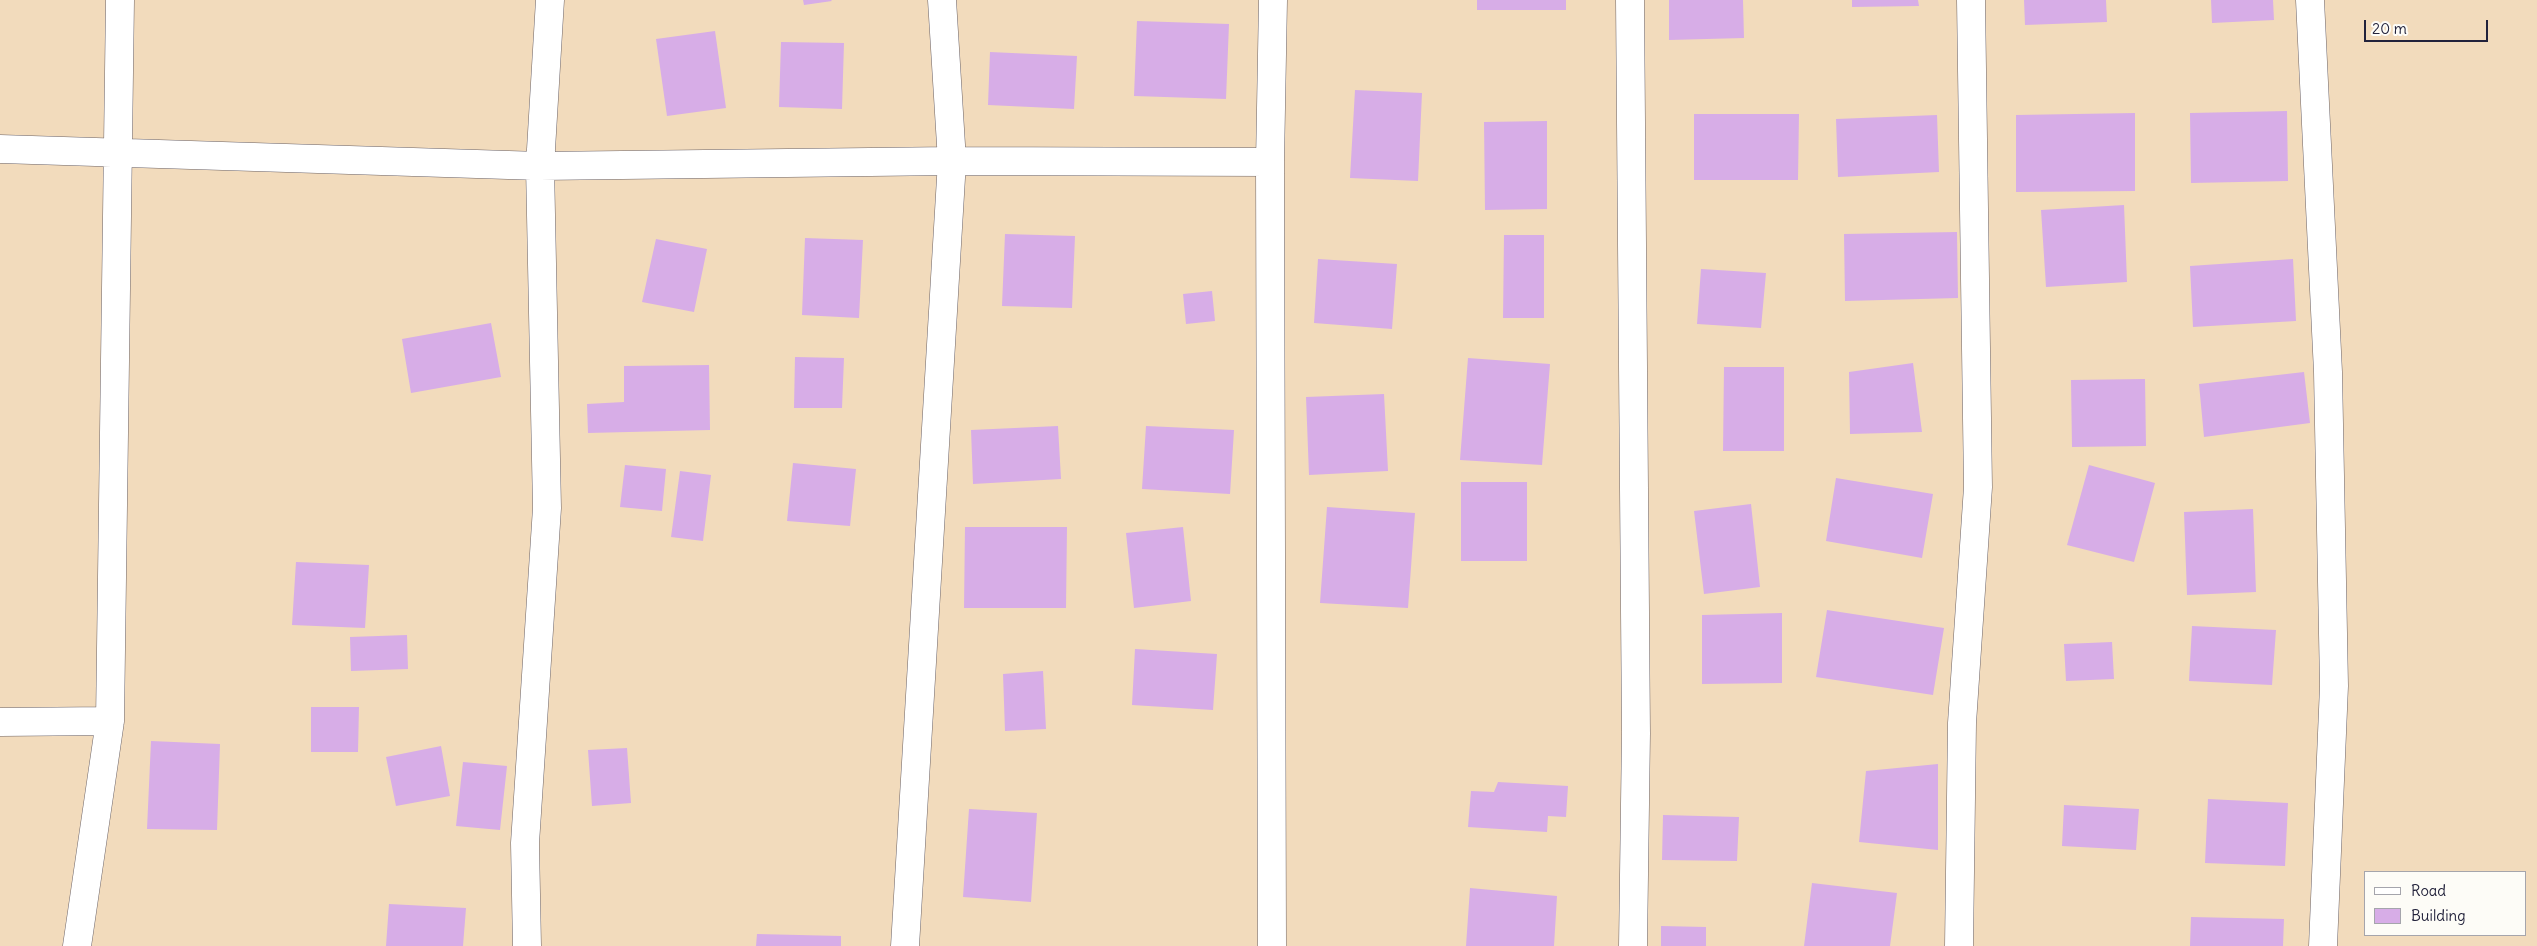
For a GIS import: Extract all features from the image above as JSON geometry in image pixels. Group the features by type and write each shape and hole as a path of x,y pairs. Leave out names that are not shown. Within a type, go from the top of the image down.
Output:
{"street":[{"path":"77,946 110,722 116,154 120,0"},
{"path":"527,946 525,844 546,508 540,166 550,0"},
{"path":"905,946 952,161 942,0"},
{"path":"1272,946 1270,162 1273,0"},
{"path":"1630,0 1636,733 1633,946"},
{"path":"1959,946 1962,723 1978,487 1971,0"},
{"path":"2310,0 2328,372 2334,686 2323,946"},
{"path":"0,149 540,166 952,161 1270,162"},
{"path":"0,722 110,722"}],"building":[{"path":"803,0 831,0 832,1 804,5"},
{"path":"1477,0 1566,0 1566,10 1477,10"},
{"path":"1669,0 1743,0 1744,38 1669,40"},
{"path":"1852,0 1918,0 1919,6 1852,7"},
{"path":"2024,0 2106,0 2107,22 2025,25"},
{"path":"2211,0 2273,0 2274,20 2212,23"},
{"path":"1137,21 1229,24 1226,99 1134,96"},
{"path":"715,31 726,108 667,116 656,39"},
{"path":"781,42 844,43 842,109 779,107"},
{"path":"990,52 1077,56 1074,109 988,105"},
{"path":"1355,90 1422,93 1418,181 1350,178"},
{"path":"2287,111 2288,181 2191,183 2190,113"},
{"path":"2135,113 2135,191 2016,192 2016,115"},
{"path":"1694,114 1799,114 1798,180 1694,180"},
{"path":"1937,115 1939,172 1838,177 1836,119"},
{"path":"1547,121 1547,209 1485,210 1484,122"},
{"path":"2124,205 2127,282 2046,287 2041,210"},
{"path":"1957,232 1958,298 1845,301 1844,234"},
{"path":"1005,234 1075,236 1072,308 1002,306"},
{"path":"1504,235 1544,235 1544,318 1503,318"},
{"path":"805,238 863,240 859,318 802,315"},
{"path":"656,239 707,249 694,312 642,302"},
{"path":"1318,259 1397,264 1392,329 1314,323"},
{"path":"2293,259 2296,321 2193,327 2190,266"},
{"path":"1701,269 1766,273 1761,328 1697,324"},
{"path":"1212,291 1215,321 1186,324 1183,294"},
{"path":"491,323 501,377 411,393 402,339"},
{"path":"795,357 844,358 842,408 794,408"},
{"path":"1468,358 1550,364 1542,465 1460,460"},
{"path":"1913,363 1922,432 1850,434 1849,372"},
{"path":"709,365 710,430 588,433 587,404 624,402 624,366"},
{"path":"1724,367 1784,367 1784,451 1723,451"},
{"path":"2304,372 2310,423 2204,437 2199,384"},
{"path":"2145,379 2146,446 2072,447 2071,380"},
{"path":"1384,394 1388,471 1309,475 1306,397"},
{"path":"1058,426 1061,479 973,484 971,430"},
{"path":"1146,426 1234,430 1230,494 1142,489"},
{"path":"793,463 856,469 850,526 787,521"},
{"path":"625,465 666,469 662,511 620,507"},
{"path":"2089,465 2155,483 2134,562 2067,545"},
{"path":"680,471 711,475 703,541 671,537"},
{"path":"1836,478 1933,494 1922,558 1826,541"},
{"path":"1461,482 1527,482 1527,561 1461,561"},
{"path":"1751,504 1760,587 1704,594 1694,511"},
{"path":"1327,507 1415,513 1408,608 1320,603"},
{"path":"2253,509 2256,592 2187,595 2184,512"},
{"path":"965,527 1067,527 1066,608 964,608"},
{"path":"1183,527 1191,601 1134,608 1126,533"},
{"path":"296,562 369,565 365,628 292,625"},
{"path":"1827,610 1944,628 1933,695 1816,677"},
{"path":"1782,613 1782,683 1702,684 1702,615"},
{"path":"2192,626 2276,630 2272,685 2189,681"},
{"path":"407,635 408,669 351,671 350,637"},
{"path":"2112,642 2114,679 2066,681 2064,644"},
{"path":"1135,649 1217,654 1213,710 1132,705"},
{"path":"1043,671 1046,729 1005,731 1003,674"},
{"path":"311,707 359,707 358,752 311,752"},
{"path":"151,741 220,744 217,830 147,829"},
{"path":"441,746 450,796 396,806 386,757"},
{"path":"627,748 631,803 592,806 588,750"},
{"path":"463,762 507,766 500,830 456,826"},
{"path":"1938,764 1938,850 1859,842 1866,771"},
{"path":"1498,782 1568,786 1566,817 1548,816 1547,832 1468,827 1471,791 1494,792"},
{"path":"2208,799 2288,803 2285,866 2205,863"},
{"path":"2064,805 2139,809 2136,850 2062,846"},
{"path":"969,809 1037,813 1031,902 963,897"},
{"path":"1663,815 1739,817 1737,861 1662,860"},
{"path":"1812,883 1897,893 1890,946 1804,946"},
{"path":"1470,888 1557,896 1554,946 1466,946"},
{"path":"389,904 466,908 463,946 386,946"},
{"path":"2191,917 2284,919 2283,946 2190,946"},
{"path":"1661,926 1706,927 1706,946 1661,946"},
{"path":"757,934 841,936 841,946 756,946"}]}
